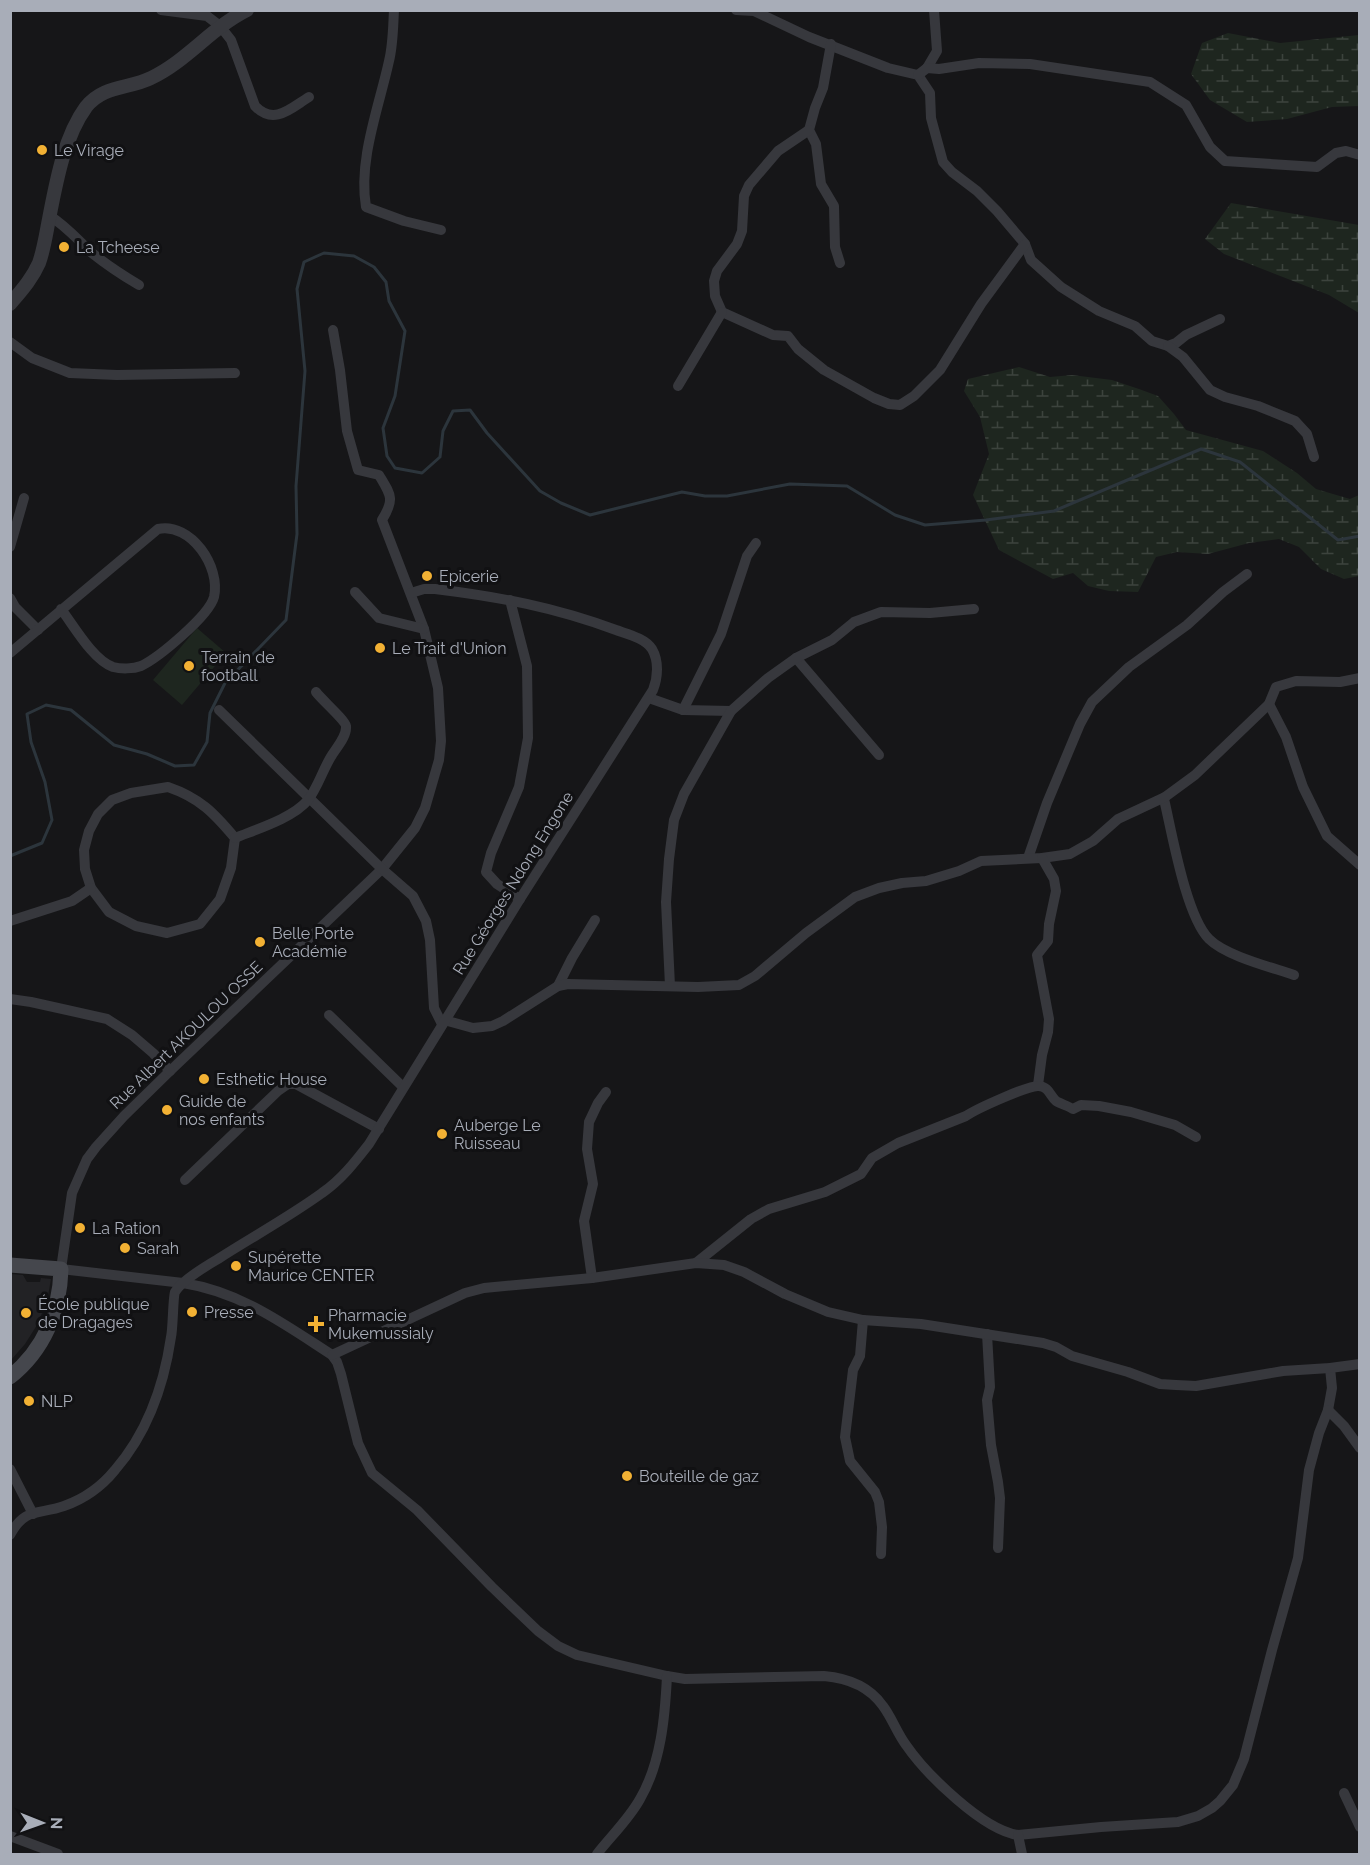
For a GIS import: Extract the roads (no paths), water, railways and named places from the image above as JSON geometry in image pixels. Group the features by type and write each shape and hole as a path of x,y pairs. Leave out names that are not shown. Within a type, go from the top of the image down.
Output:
{"main road":[{"path":"10,1265 61,1269 51,1325 35,1352 10,1377"}],"street":[{"path":"160,10 207,16 220,26 231,40 255,106 262,114 277,116 309,97"},
{"path":"10,304 27,285 38,264 65,150 86,107 104,92 140,82 168,69 220,26 247,10"},
{"path":"394,10 389,63 369,142 364,198 366,207 404,221 441,230"},
{"path":"736,10 754,11 809,37 888,68 922,72 979,63 1030,64 1150,82 1186,105 1210,147 1225,161 1317,167 1336,153 1346,151 1359,155"},
{"path":"922,72 937,51 934,10"},
{"path":"831,44 823,88 809,130 778,151 749,184 744,196 742,231 737,244 717,271 714,281 715,296 722,312 772,335 788,336 798,349 824,370 874,398 889,404 900,405 914,396 940,370 981,304 1024,244"},
{"path":"922,72 930,93 931,118 943,162 984,198 1024,244 1031,260 1061,287 1099,311 1135,327 1152,341 1168,346 1183,357 1210,390 1225,397 1276,412 1295,421 1307,434 1314,458"},
{"path":"809,130 816,144 821,184 834,206 835,247 840,263"},
{"path":"50,216 116,272 139,285"},
{"path":"678,386 722,312"},
{"path":"1168,346 1220,319"},
{"name":"Rue Albert AKOULOU OSSE","path":"61,1269 72,1193 87,1159 110,1131 170,1071 382,869 415,828 425,808 439,760 441,741 438,688 424,629 382,520 391,507 391,498 379,475 358,470 347,431 333,330"},
{"path":"10,342 33,358 70,373 117,375 235,373"},
{"path":"10,547 24,498"},
{"path":"10,653 61,609 158,529 177,530 192,539 203,552 214,580 214,596 210,607 165,651 138,667 114,667 104,662 94,653 61,609"},
{"path":"682,710 722,634 747,556 756,543"},
{"path":"1028,858 1029,850 1071,744 1092,702 1129,667 1187,626 1223,592 1247,574"},
{"name":"Rue Géorges Ndong Engone","path":"183,1283 204,1267 322,1193 346,1173 369,1144 520,899 649,698 657,680 657,668 651,648 644,642 579,616 532,604 435,589 424,589 411,593"},
{"path":"355,592 379,618 424,629"},
{"path":"10,598 15,608 38,630"},
{"path":"510,600 527,666 528,738 519,787 491,853 486,872 497,884 520,899"},
{"path":"670,986 666,902 674,820 684,794 731,711 768,678 796,658 832,640 854,622 881,612 930,613 974,609"},
{"path":"796,658 879,754"},
{"path":"219,710 382,869 413,896 426,921 430,940 434,1008 443,1022 473,1029 492,1026 503,1021 558,986 568,984 739,986 755,976 806,933 855,897 879,888 926,881 959,871 981,861 1070,854 1093,841 1118,819 1165,797 1195,775 1269,704 1276,687 1296,681 1340,682 1359,678"},
{"path":"235,838 299,808 309,798 345,734 342,720 316,692"},
{"path":"649,698 682,710 731,711"},
{"path":"1269,704 1286,737 1303,787 1327,836 1359,865"},
{"path":"168,787 186,793 217,817 235,838 231,868 220,898 200,924 166,933 136,926 109,912 91,888 85,869 84,850 89,831 98,814 112,800 131,793 168,787"},
{"path":"1165,797 1183,882 1197,921 1208,939 1223,950 1294,975"},
{"path":"1038,1085 1049,1019 1037,955 1048,941 1056,891 1054,879 1042,858"},
{"path":"10,921 72,901 91,888"},
{"path":"558,986 595,920"},
{"path":"10,999 106,1019 146,1047 170,1071"},
{"path":"329,1015 403,1087"},
{"path":"185,1180 288,1084 296,1084 379,1129"},
{"path":"696,1263 751,1219 769,1209 825,1192 861,1174 872,1158 898,1143 1038,1085 1046,1088 1056,1101 1073,1109 1081,1105 1131,1112 1175,1125 1196,1137"},
{"path":"592,1278 584,1221 593,1184 587,1149 589,1122 606,1092"},
{"path":"332,1355 465,1293 484,1288 592,1278 696,1263 724,1264 828,1312 862,1320 921,1324 1043,1343 1056,1347 1071,1356 1160,1383 1196,1386 1283,1371 1330,1368 1359,1363"},
{"path":"61,1269 203,1286 237,1297 332,1355 341,1374 362,1453 372,1473 417,1510 492,1587 549,1641 577,1655 667,1676 707,1679 824,1676 852,1682 864,1688 884,1706 904,1743 933,1778 992,1826 1018,1835 1178,1822 1212,1808 1227,1794 1244,1759 1298,1558 1309,1470 1328,1410 1332,1389 1330,1368"},
{"path":"10,1534 25,1516 63,1507 90,1493 104,1482 127,1456 146,1423 164,1377 174,1316 174,1293 183,1283"},
{"path":"862,1320 860,1356 853,1370 845,1437 850,1461 875,1492 879,1502 882,1527 881,1554"},
{"path":"987,1334 990,1387 987,1400 991,1445 1000,1498 998,1548"},
{"path":"1328,1410 1344,1426 1359,1448"},
{"path":"10,1469 33,1514"},
{"path":"597,1854 639,1801 652,1774 666,1702 667,1676"},
{"path":"1344,1793 1359,1827"},
{"path":"1018,1835 1022,1854"},
{"path":"10,1836 58,1854"}],"waterway":[{"path":"10,856 42,843 52,820 45,782 31,742 27,714 46,705 71,710 114,745 147,754 175,766 194,765 207,742 210,713 225,683 286,620 297,534 296,486 305,371 297,289 304,262 324,253 354,256 374,267 386,282 389,301 405,331 395,396 383,428 387,456 395,468 422,473 440,457 443,431 453,411 470,410 487,433 540,491 590,515 682,492 705,496 727,496 790,484 847,486 895,515 925,525 1054,511 1201,449 1240,462 1338,540 1360,536"}],"place":[{"name":"Le Virage","path":"42,150"},
{"name":"La Tcheese","path":"64,247"},
{"name":"Epicerie","path":"427,576"},
{"name":"Le Trait d'Union","path":"380,648"},
{"name":"Terrain de football","path":"189,666"},
{"name":"Belle Porte Académie","path":"260,942"},
{"name":"Esthetic House","path":"204,1079"},
{"name":"Guide de nos enfants","path":"167,1110"},
{"name":"Auberge Le Ruisseau","path":"442,1134"},
{"name":"La Ration","path":"80,1228"},
{"name":"Sarah","path":"125,1248"},
{"name":"Supérette Maurice CENTER","path":"236,1266"},
{"name":"Presse","path":"192,1312"},
{"name":"École publique de Dragages","path":"26,1313"},
{"name":"Pharmacie Mukemussialy","path":"316,1324"},
{"name":"NLP","path":"29,1401"},
{"name":"Bouteille de gaz","path":"627,1476"}]}
